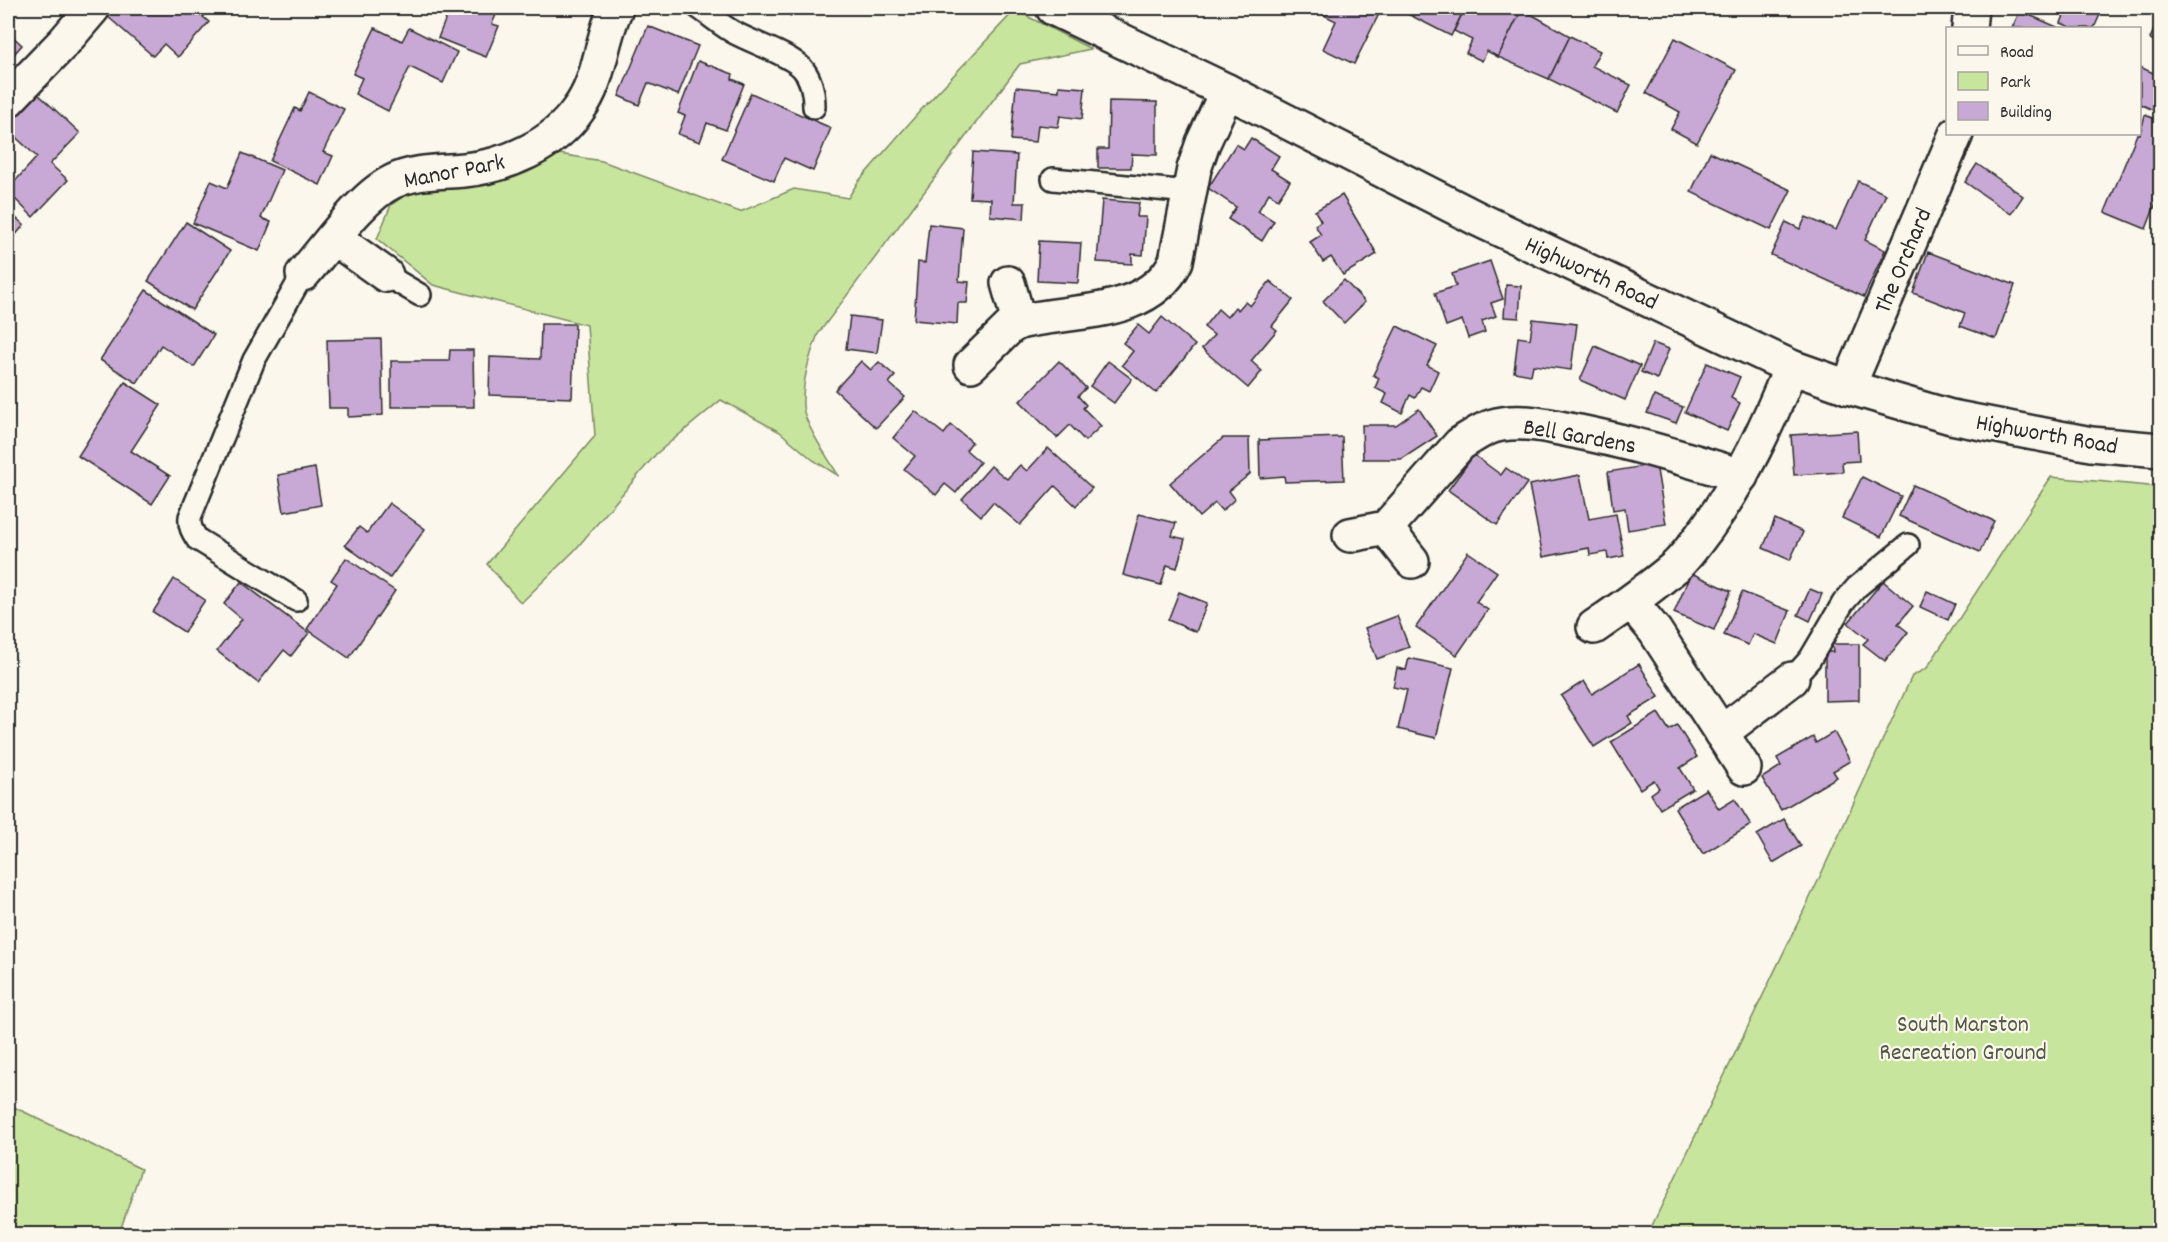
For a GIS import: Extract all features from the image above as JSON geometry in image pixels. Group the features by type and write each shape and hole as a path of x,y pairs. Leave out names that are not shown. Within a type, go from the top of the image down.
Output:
{"street":[{"path":"8,100 93,8"},
{"name":"Manor Park","path":"303,274 366,200 391,182 412,175 486,167 536,148 561,129 578,111 588,95 597,73 616,8"},
{"name":"Highworth Road","path":"1053,8 1227,91 1478,219 1791,367 1848,387 1952,417 2091,444 2159,447"},
{"path":"1969,27 1971,8"},
{"path":"971,365 1010,327 1019,322 1049,315 1070,315 1115,306 1156,288 1171,271 1176,261 1194,169 1203,143 1227,91"},
{"name":"The Orchard","path":"1848,387 1956,135"},
{"path":"334,238 386,275"},
{"path":"1008,284 1019,322"},
{"path":"1594,627 1631,602 1676,565 1713,520 1767,426 1791,367"},
{"name":"Bell Gardens","path":"1386,528 1460,444 1499,424 1542,424 1647,447 1740,476"},
{"path":"1350,535 1386,528 1412,561"},
{"path":"1631,602 1655,631 1744,768"},
{"path":"1721,733 1792,679"}],"lane":[{"path":"699,8 733,32 803,68 814,92 814,107"},
{"path":"1053,179 1189,192"},
{"path":"296,600 197,539 191,530 190,517 255,360 303,274"},
{"path":"386,275 420,295"},
{"path":"1792,679 1810,658 1857,586 1908,545"}],"green space":[{"path":"1015,10 1091,49 1020,64 818,334 807,369 804,414 823,452 839,476 813,460 780,432 721,400 656,454 575,550 521,603 487,564 595,436 587,325 433,285 377,239 391,205 414,189 547,152 602,161 740,212 794,189 848,198 858,182 920,111"},
{"name":"South Marston Recreation Ground","path":"2051,477 2160,487 2160,1234 1648,1234 1817,883 1912,676 1927,668"},
{"path":"8,1104 141,1169 119,1234 8,1234"}],"building":[{"path":"114,8 211,8 203,17 209,22 178,57 164,44 153,56 107,16"},
{"path":"450,8 499,8 492,24 499,26 486,57 438,38"},
{"path":"781,8 798,8 791,16"},
{"path":"1310,8 1382,8 1354,64 1323,49 1336,21"},
{"path":"1396,8 1465,8 1451,36"},
{"path":"1465,8 1522,9 1498,57 1487,51 1482,61 1466,53 1472,40 1454,31"},
{"path":"2067,8 2103,8 2094,27 2071,27 2061,23"},
{"path":"1522,9 1570,36 1549,79 1498,57"},
{"path":"2020,11 2057,27 2012,27"},
{"path":"2160,15 2160,44 2150,39"},
{"path":"648,26 698,46 678,95 648,83 639,105 619,96"},
{"path":"375,28 402,41 409,28 457,52 443,83 410,67 388,111 355,94 362,78 353,74"},
{"path":"8,32 22,45 8,61"},
{"path":"1570,36 1600,51 1592,66 1631,85 1617,113 1549,79"},
{"path":"1675,38 1736,70 1697,143 1671,129 1680,112 1646,93"},
{"path":"698,61 733,74 732,79 744,84 726,130 707,123 700,142 678,134 685,116 678,113"},
{"path":"2141,67 2160,76 2160,113 2141,104"},
{"path":"1059,86 1085,88 1082,119 1060,116 1058,127 1038,125 1036,142 1011,140 1016,87 1059,91"},
{"path":"309,92 344,109 323,152 333,156 320,185 270,161 295,108 300,111"},
{"path":"37,93 80,133 50,164 68,180 33,217 8,192 8,189 37,157 8,130 8,124"},
{"path":"751,93 831,128 813,171 784,158 774,181 722,159"},
{"path":"1109,101 1157,102 1157,155 1132,154 1131,168 1098,168 1098,149 1108,149"},
{"path":"2145,115 2160,121 2160,205 2156,203 2146,229 2105,212 2137,135 2141,135"},
{"path":"1251,138 1279,156 1271,169 1290,181 1278,199 1269,193 1258,211 1274,221 1262,241 1228,219 1236,207 1208,188 1236,144 1244,149"},
{"path":"973,152 1017,155 1014,203 1025,203 1024,219 990,216 991,199 970,198"},
{"path":"1710,152 1791,190 1771,230 1691,192"},
{"path":"242,153 282,170 261,218 271,222 259,251 193,223 211,181 227,188"},
{"path":"1977,164 2023,196 2011,214 1965,182"},
{"path":"1858,181 1886,194 1865,240 1885,250 1864,297 1771,255 1786,222 1800,229 1806,217 1836,230"},
{"path":"1342,195 1377,254 1343,275 1331,257 1323,262 1310,242 1321,235 1315,225 1321,221 1315,211"},
{"path":"1102,200 1139,203 1137,217 1146,217 1143,255 1132,254 1132,264 1097,262"},
{"path":"8,211 24,225 8,244"},
{"path":"186,222 230,251 192,310 148,281"},
{"path":"929,224 963,228 959,281 969,282 967,303 958,303 957,324 914,320 918,262 925,263"},
{"path":"1039,241 1081,243 1078,283 1037,281"},
{"path":"1928,252 2015,285 1996,339 1960,326 1965,313 1913,293"},
{"path":"1490,261 1503,299 1491,303 1496,316 1482,321 1485,332 1468,338 1462,320 1446,326 1435,293 1456,286 1452,274"},
{"path":"1344,280 1365,302 1344,323 1323,301"},
{"path":"1270,281 1293,300 1272,326 1277,330 1251,361 1262,371 1248,388 1202,349 1214,335 1204,327 1218,309 1227,317 1235,307 1238,310 1245,302 1250,306"},
{"path":"1506,285 1521,286 1519,318 1504,317"},
{"path":"146,290 214,335 194,367 161,345 137,383 100,360"},
{"path":"850,316 882,320 877,353 846,349"},
{"path":"1162,317 1195,345 1156,393 1122,365 1133,351 1123,343 1138,325 1149,334"},
{"path":"1533,319 1577,324 1571,370 1533,365 1531,375 1514,372 1518,337 1530,339"},
{"path":"541,324 575,324 572,398 489,395 490,357 540,359"},
{"path":"1397,326 1437,346 1427,365 1438,371 1429,391 1421,387 1415,398 1410,395 1402,413 1383,403 1387,394 1375,388 1379,378 1373,375"},
{"path":"381,339 383,415 348,417 348,408 329,408 327,340"},
{"path":"1653,343 1669,349 1657,379 1641,372"},
{"path":"1595,346 1640,366 1625,400 1580,380"},
{"path":"450,350 473,350 474,407 391,407 391,361 449,361"},
{"path":"861,361 871,370 879,362 895,376 889,383 905,397 876,428 835,390"},
{"path":"1059,361 1086,388 1078,396 1086,405 1083,408 1101,426 1085,441 1070,425 1057,438 1020,401"},
{"path":"1108,361 1132,379 1114,403 1090,386"},
{"path":"1707,363 1740,377 1731,398 1740,403 1727,431 1685,412"},
{"path":"125,382 161,405 131,451 170,476 152,504 78,456"},
{"path":"1654,396 1683,407 1676,423 1647,413"},
{"path":"1419,409 1437,436 1402,459 1363,459 1362,425 1396,425"},
{"path":"915,411 944,434 951,425 972,442 966,450 980,462 956,493 945,484 936,495 904,469 915,456 893,438"},
{"path":"1857,431 1859,461 1842,462 1843,472 1794,475 1791,435"},
{"path":"1342,437 1344,480 1285,482 1284,476 1260,478 1259,440"},
{"path":"1223,438 1249,438 1250,474 1229,491 1235,499 1222,511 1215,503 1199,517 1170,483"},
{"path":"1048,448 1092,488 1076,506 1055,486 1020,525 993,502 981,516 962,499 991,466 1007,479 1020,465 1027,471"},
{"path":"1474,455 1501,475 1506,468 1527,483 1497,525 1448,490"},
{"path":"1656,464 1666,524 1628,530 1625,508 1613,510 1608,472"},
{"path":"315,468 321,505 284,512 278,475"},
{"path":"1580,475 1589,519 1616,514 1624,556 1608,559 1607,552 1590,555 1589,548 1543,557 1529,485"},
{"path":"1862,477 1901,496 1881,537 1842,518"},
{"path":"1913,485 1994,521 1980,552 1899,516"},
{"path":"389,503 425,529 390,578 345,545 359,527 367,533"},
{"path":"1139,514 1176,523 1172,536 1185,539 1177,568 1167,565 1161,585 1123,575"},
{"path":"1775,519 1803,532 1790,560 1763,548"},
{"path":"1468,552 1497,572 1476,602 1488,610 1457,655 1416,627"},
{"path":"346,558 395,591 349,658 307,629 337,584 331,580"},
{"path":"1691,573 1731,591 1714,630 1674,613"},
{"path":"174,579 205,600 184,632 153,612"},
{"path":"1883,581 1913,606 1898,624 1908,632 1885,661 1863,644 1868,639 1848,623"},
{"path":"241,582 309,633 291,656 284,650 258,683 217,651 242,619 224,604"},
{"path":"1810,589 1822,594 1810,621 1798,615"},
{"path":"1927,591 1955,604 1948,620 1920,607"},
{"path":"1179,592 1207,603 1196,632 1168,620"},
{"path":"1742,592 1790,611 1777,644 1753,634 1748,645 1724,635"},
{"path":"1397,616 1409,647 1377,659 1365,628"},
{"path":"1832,644 1859,644 1859,700 1825,701 1825,652 1833,652"},
{"path":"1409,658 1453,668 1436,738 1398,729 1407,690 1393,687 1397,668 1406,670"},
{"path":"1639,664 1659,697 1628,716 1632,723 1594,747 1561,696 1584,681 1592,694"},
{"path":"1658,713 1669,730 1677,725 1697,757 1680,768 1693,789 1660,809 1651,794 1659,788 1654,780 1640,789 1611,742"},
{"path":"1834,732 1850,761 1833,771 1837,777 1781,810 1762,778 1781,766 1777,758 1813,737 1816,743"},
{"path":"1706,789 1719,809 1735,799 1751,825 1703,854 1675,808"},
{"path":"1784,819 1801,846 1773,863 1757,835"}]}
